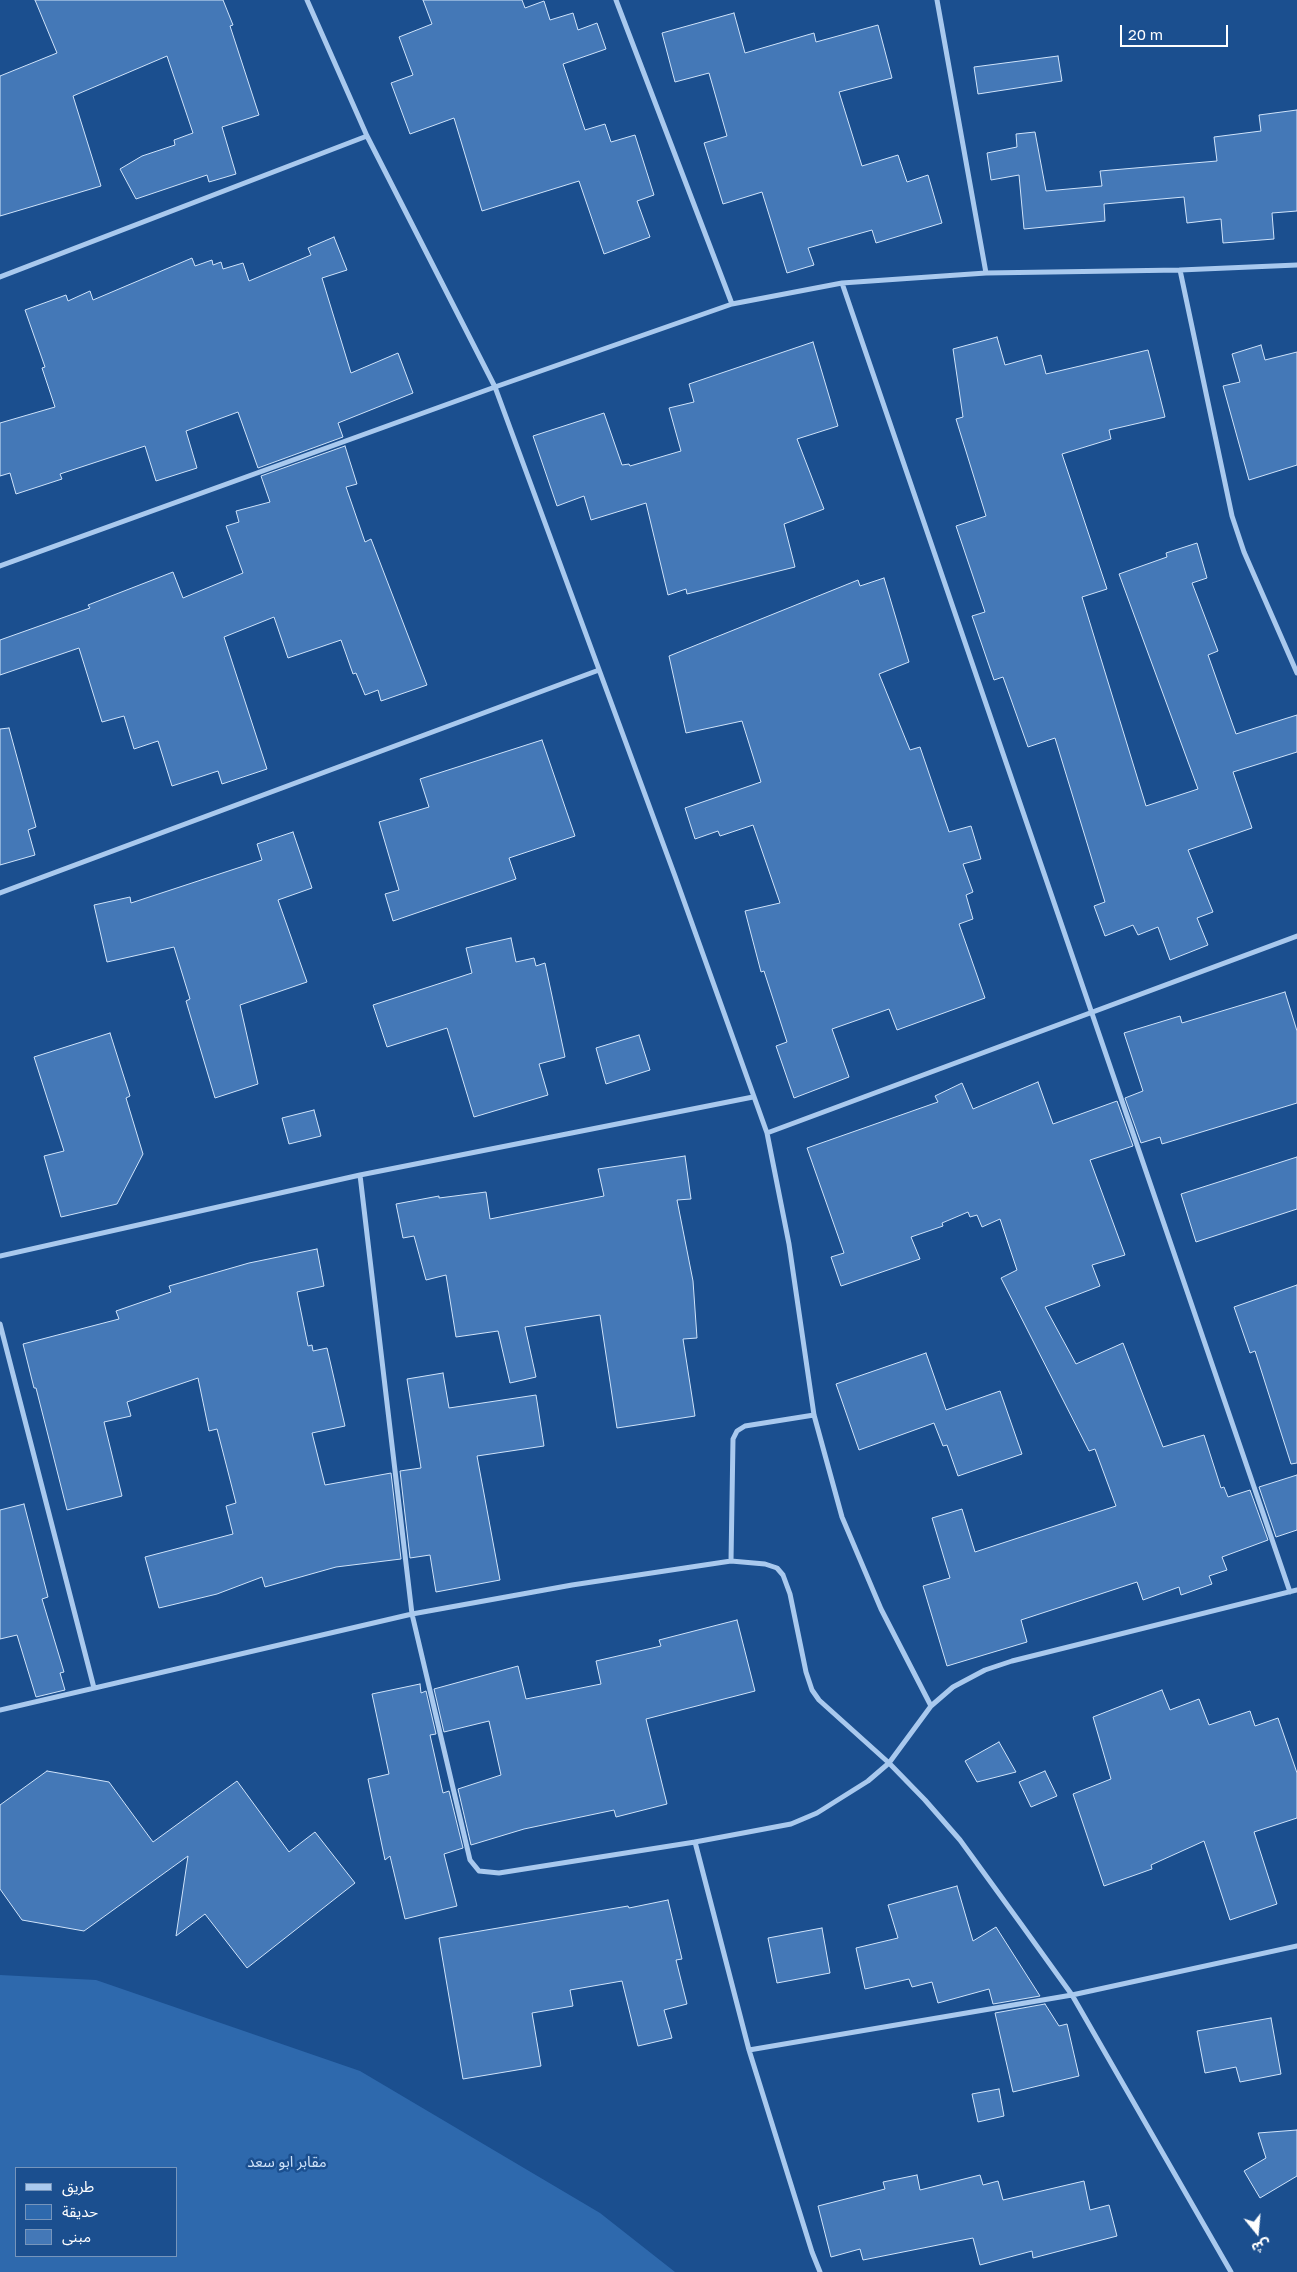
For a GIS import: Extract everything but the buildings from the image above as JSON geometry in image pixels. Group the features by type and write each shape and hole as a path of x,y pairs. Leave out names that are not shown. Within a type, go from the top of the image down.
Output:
{"street":[{"path":"307,0 367,136 495,387 600,670 767,1133 789,1244 814,1415 842,1517 880,1609 931,1706"},
{"path":"616,0 732,304"},
{"path":"937,0 986,273"},
{"path":"0,277 367,136"},
{"path":"0,566 495,387 732,304 842,283 986,273 1180,270 1297,265"},
{"path":"1180,270 1232,516 1244,552 1297,673"},
{"path":"842,283 1090,1014 1290,1592"},
{"path":"0,893 600,670"},
{"path":"767,1133 1297,936"},
{"path":"0,1256 360,1175 753,1097"},
{"path":"360,1175 412,1614 474,1867 486,1873 499,1873 695,1842 791,1824 817,1813 868,1781 888,1763 931,1706 953,1687 984,1670 1012,1661 1297,1590"},
{"path":"0,1324 94,1688"},
{"path":"731,1561 733,1439 737,1431 745,1426 760,1422 814,1415"},
{"path":"0,1710 412,1614 543,1590 731,1561 765,1564 777,1568 783,1575 790,1594 806,1672 812,1690 842,1722 888,1763 925,1800 960,1840 1072,1995 1231,2272"},
{"path":"695,1842 749,2050 809,2243 820,2272"},
{"path":"749,2050 1072,1995 1297,1946"}],"green space":[{"name":"مقابر ابو سعد","path":"0,1975 96,1980 360,2071 600,2213 675,2272 0,2272"}]}
